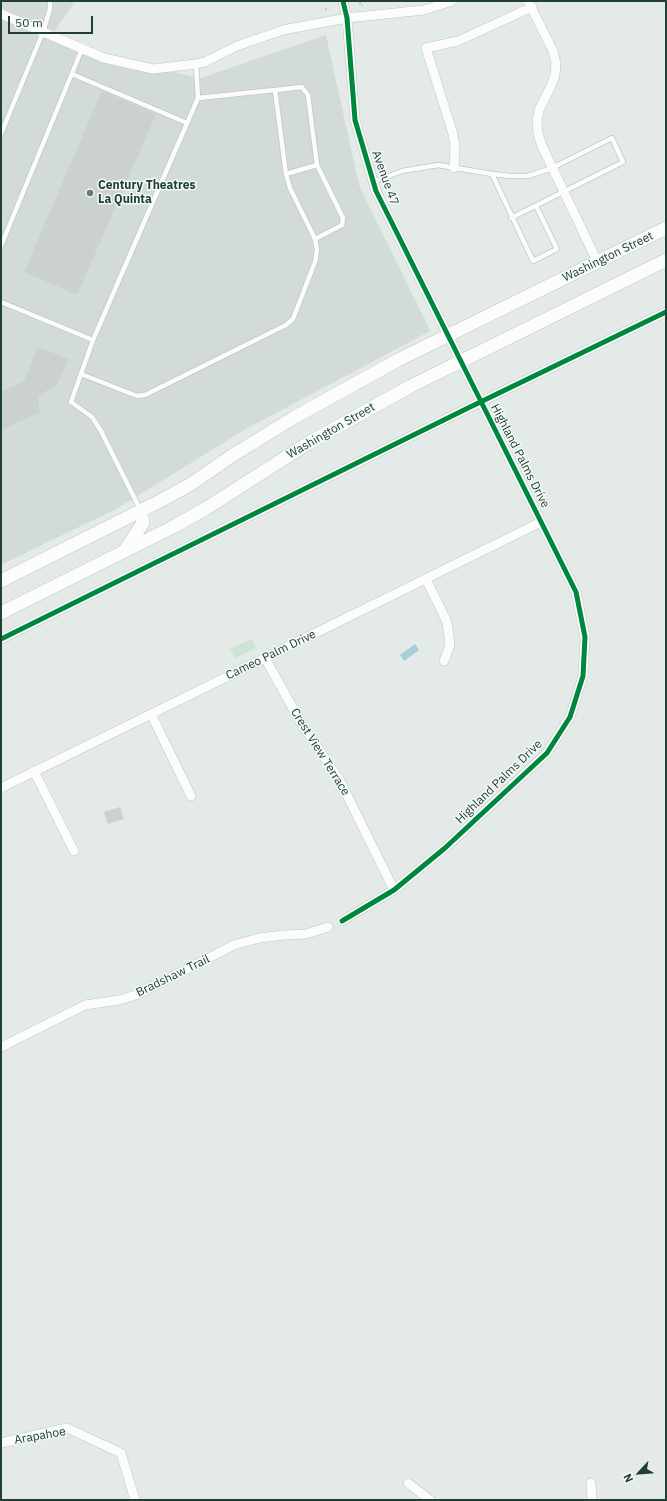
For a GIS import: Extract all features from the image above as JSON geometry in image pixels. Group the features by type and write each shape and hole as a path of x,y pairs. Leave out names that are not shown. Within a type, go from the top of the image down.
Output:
{"main road":[{"name":"Washington Street","path":"1,581 141,511 190,484 233,455 295,417 398,360 451,342 597,261 666,228"},
{"name":"Washington Street","path":"1,613 175,526 315,439 410,386 666,260"},
{"path":"124,552 143,523 141,511"}],"street":[{"name":"Avenue 47","path":"343,1 347,18 355,120 376,191 451,342"},
{"path":"1,14 104,58 153,68 205,62 237,46 283,30 347,18 424,10 452,1"},
{"path":"454,168 455,147 453,134 426,48 458,41 530,4 553,51 556,63 555,75 539,110 537,122 538,134 552,168 597,261"},
{"path":"1,639 481,401 666,312"},
{"name":"Highland Palms Drive","path":"342,921 394,890 445,848 546,753 570,717 583,676 585,637 576,592 451,342"},
{"name":"Cameo Palm Drive","path":"1,788 541,522"},
{"path":"426,578 447,622 450,645 444,661"},
{"name":"Crest View Terrace","path":"265,658 301,723 339,779 394,890"},
{"path":"151,714 191,796"},
{"path":"34,771 74,851"},
{"name":"Bradshaw Trail","path":"1,1047 85,1005 119,1000 136,995 234,945 259,938 306,934 328,927"},
{"name":"Arapahoe","path":"1,1443 67,1428 121,1453 135,1500"},
{"path":"408,1483 430,1500"},
{"path":"591,1483 592,1500"}],"lane":[{"path":"1,134 43,32 50,9 50,1"},
{"path":"1,246 82,48"},
{"path":"141,511 101,431 92,417 71,402 93,340 198,98 196,64"},
{"path":"72,74 187,124"},
{"path":"198,98 302,87 308,95 317,165 343,218 342,225 315,239"},
{"path":"81,374 137,396 145,395 286,325 292,319 315,262 317,250 315,239 290,188 286,174 275,90"},
{"path":"374,182 402,171 418,167 438,165 492,174 528,176 552,168 612,138 623,162 511,218"},
{"path":"286,174 317,165"},
{"path":"492,174 511,218 533,261 557,249 536,206"},
{"path":"1,302 93,340"}],"path":[{"path":"359,3 362,3 362,6"}],"shaded area":[{"path":"1,1 75,1 52,35 119,61 201,78 326,35 359,185 430,331 244,430 118,508 1,565"}],"green space":[{"path":"252,639 256,648 235,658 230,649"}],"water":[{"path":"415,644 419,650 404,661 400,655"}],"building":[{"name":"Century Theatres La Quinta","path":"102,91 156,114 77,295 24,272"},
{"path":"38,347 69,359 56,387 43,392 38,398 40,412 1,430 1,392 24,381"},
{"path":"120,807 124,819 108,824 104,812"}],"cycle path":[{"path":"342,921 394,890 445,848 547,753 570,717 583,676 585,637 576,592 376,191 355,120 347,18 343,1"},
{"path":"1,639 466,409 666,312"}],"place":[{"name":"Century Theatres La Quinta","path":"90,193"}]}
